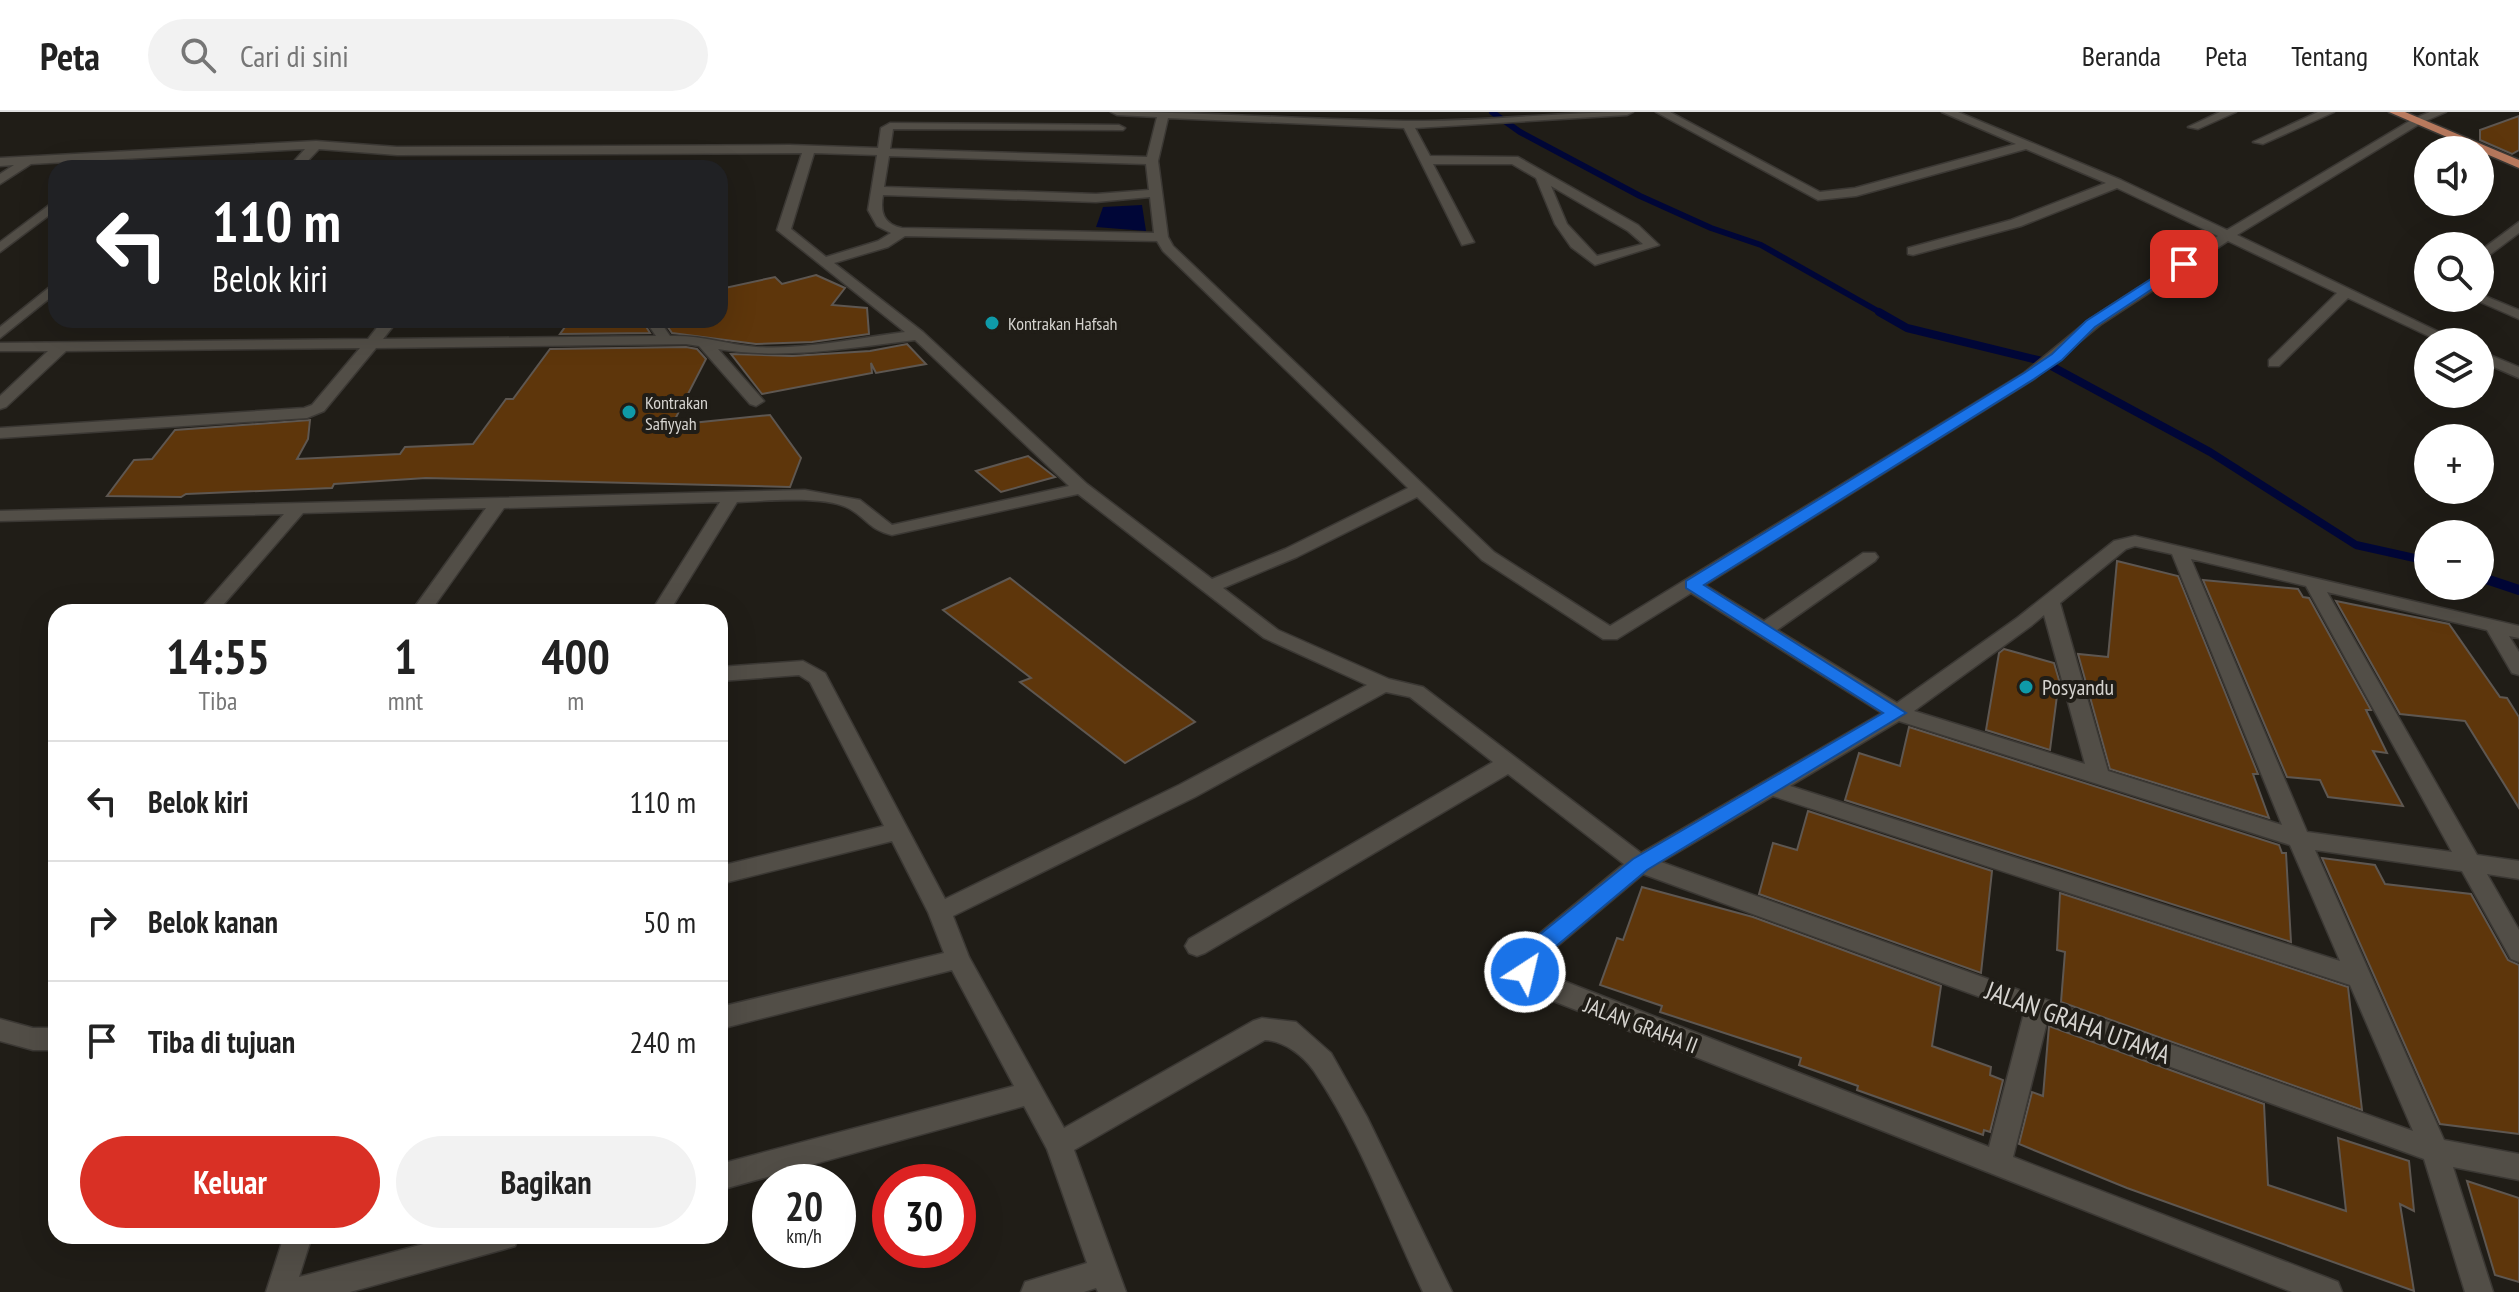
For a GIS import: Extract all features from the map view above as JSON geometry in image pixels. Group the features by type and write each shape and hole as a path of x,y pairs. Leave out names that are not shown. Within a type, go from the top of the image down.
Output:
{"main road":[{"path":"2395,112 2519,164"}],"street":[{"path":"1117,112 1163,116 1262,115 1408,125 1486,123 1627,112"},
{"path":"1662,112 1818,196 1856,192 2027,145"},
{"path":"1948,112 2230,234 2423,328"},
{"path":"2194,127 2230,112"},
{"path":"2259,142 2328,112"},
{"path":"1163,116 1152,161 1161,237 1168,248 1488,556 1610,635 2029,376 2057,357 2091,324 2230,234 2417,121 2440,112"},
{"path":"1119,128 896,124 887,128 880,191 874,210 878,222 902,232 1161,237"},
{"path":"1408,125 1467,242"},
{"path":"0,162 316,145 397,151 809,150 1152,161"},
{"path":"302,160 316,145"},
{"path":"202,160 213,150"},
{"path":"703,160 706,150"},
{"name":"JALAN GRAHA UTAMA","path":"809,150 784,230 918,335 1081,488 1271,634 1384,685 1416,692 1640,864 2435,1151 2519,1167"},
{"path":"389,160 397,151"},
{"path":"467,160 474,151"},
{"path":"547,160 553,151"},
{"path":"113,160 121,154"},
{"path":"1425,160 1510,159 1633,228 1652,245 1595,261 1571,243 1546,193 1542,177"},
{"path":"0,180 27,161"},
{"path":"1913,251 2016,223 2117,183"},
{"path":"880,191 1096,198 1156,193"},
{"path":"0,248 48,210"},
{"path":"2494,247 2519,226"},
{"path":"823,262 883,244 902,232"},
{"path":"2274,363 2346,292"},
{"path":"0,334 48,293"},
{"path":"2494,305 2519,315"},
{"path":"0,433 307,413 318,408 384,328"},
{"path":"658,328 666,340"},
{"path":"0,347 701,340 755,351 791,351 918,335"},
{"path":"701,340 756,401"},
{"path":"0,404 61,347"},
{"path":"2494,361 2519,373"},
{"path":"0,516 805,495 848,502 881,527 892,530 1081,488"},
{"path":"1209,587 1291,553 1420,489"},
{"path":"665,604 733,495"},
{"path":"426,604 500,501"},
{"path":"214,604 299,507"},
{"name":"JALAN GRAHA II","path":"2179,550 2130,541 2116,548 2050,602 1897,713 1640,864 1525,959 1529,979 2328,1292"},
{"path":"2179,550 2519,632"},
{"path":"2179,550 2299,839 2435,1151 2479,1292"},
{"path":"1764,630 1869,557"},
{"path":"2314,584 2519,952"},
{"path":"1692,585 1897,713 2299,839 2519,870"},
{"path":"2050,602 2099,777"},
{"path":"2493,625 2519,668"},
{"path":"728,673 796,668 813,673 940,912 958,959 1059,1145 1108,1282 1035,1292"},
{"path":"940,912 1187,791 1384,685"},
{"path":"1197,946 1509,763"},
{"path":"1770,787 2358,977"},
{"path":"728,873 898,831"},
{"path":"728,1016 958,959"},
{"path":"1998,1164 2038,1008"},
{"path":"1059,1145 1262,1029 1287,1030 1322,1061 1358,1125 1438,1292"},
{"path":"0,1030 33,1039 48,1039"},
{"path":"728,1175 1031,1093"},
{"path":"280,1292 295,1244"},
{"path":"298,1292 330,1288 478,1244"}],"shaded area":[{"path":"1142,205 1146,231 1096,227 1103,207"}],"building":[{"path":"2519,116 2519,150 2512,154 2494,146 2494,136 2480,136 2480,130"},
{"path":"816,275 845,288 832,305 867,308 869,334 812,342 756,344 672,333 669,328 728,328 728,287 775,277 782,284"},
{"path":"564,328 647,328 650,333 560,334"},
{"path":"907,344 926,364 876,373 871,363 872,373 762,394 731,354 792,356 870,351"},
{"path":"550,349 697,349 706,359 672,425 770,415 801,458 790,487 426,478 334,484 332,488 186,494 181,497 107,496 134,460 152,459 175,430 310,420 308,439 297,459 400,454 405,447 473,444 506,399 513,399"},
{"path":"1028,456 1055,477 1001,492 976,471"},
{"path":"2117,561 2178,576 2258,774 2253,774 2269,818 2110,769 2078,654 2108,657"},
{"path":"1010,578 1195,722 1125,763 1020,682 1031,678 943,610"},
{"path":"2203,580 2298,589 2303,597 2309,598 2371,710 2366,710 2387,753 2373,751 2403,806 2328,797 2320,780 2287,777"},
{"path":"2336,601 2449,624 2500,697 2507,698 2519,717 2519,808 2465,721 2400,714"},
{"name":"Posyandu","path":"2004,649 2054,663 2059,680 2050,750 1986,730 1999,653"},
{"path":"1909,727 2279,845 2282,853 2286,853 2291,942 1845,800 1859,753 1900,766"},
{"path":"1808,811 1992,871 1981,973 1759,894 1773,843 1797,850"},
{"path":"2322,858 2375,865 2385,884 2471,894 2508,960 2519,965 2519,1134 2440,1124"},
{"path":"1642,887 1753,917 1941,986 1932,1046 1991,1067 1990,1075 2003,1080 1990,1132 1984,1130 1983,1135 1857,1090 1858,1086 1799,1065 1801,1058 1660,1012 1662,1006 1600,985 1617,938 1623,940"},
{"path":"2060,893 2348,987 2362,1110 2061,1002 2065,952 2057,950"},
{"path":"2049,1026 2264,1104 2268,1185 2346,1211 2338,1138 2409,1161 2414,1211 2400,1204 2414,1291 2127,1188 2019,1144 2032,1092 2043,1096"},
{"path":"2467,1181 2519,1198 2519,1282 2495,1275"}],"waterway":[{"path":"1492,112 1520,132 1640,196 1711,228 1761,245 1883,314"},
{"path":"1879,312 1907,328 2042,361 2210,452 2356,545 2414,558"},
{"path":"2494,582 2519,590"}],"place":[{"name":"Kontrakan Hafsah","path":"992,323"},
{"name":"Kontrakan Safiyyah","path":"629,412"},
{"name":"Posyandu","path":"2026,687"}],"route":[{"path":"1525,972 1525,959 1640,864 1897,713 1692,585 2029,376 2057,357 2091,324 2184,264"}]}
